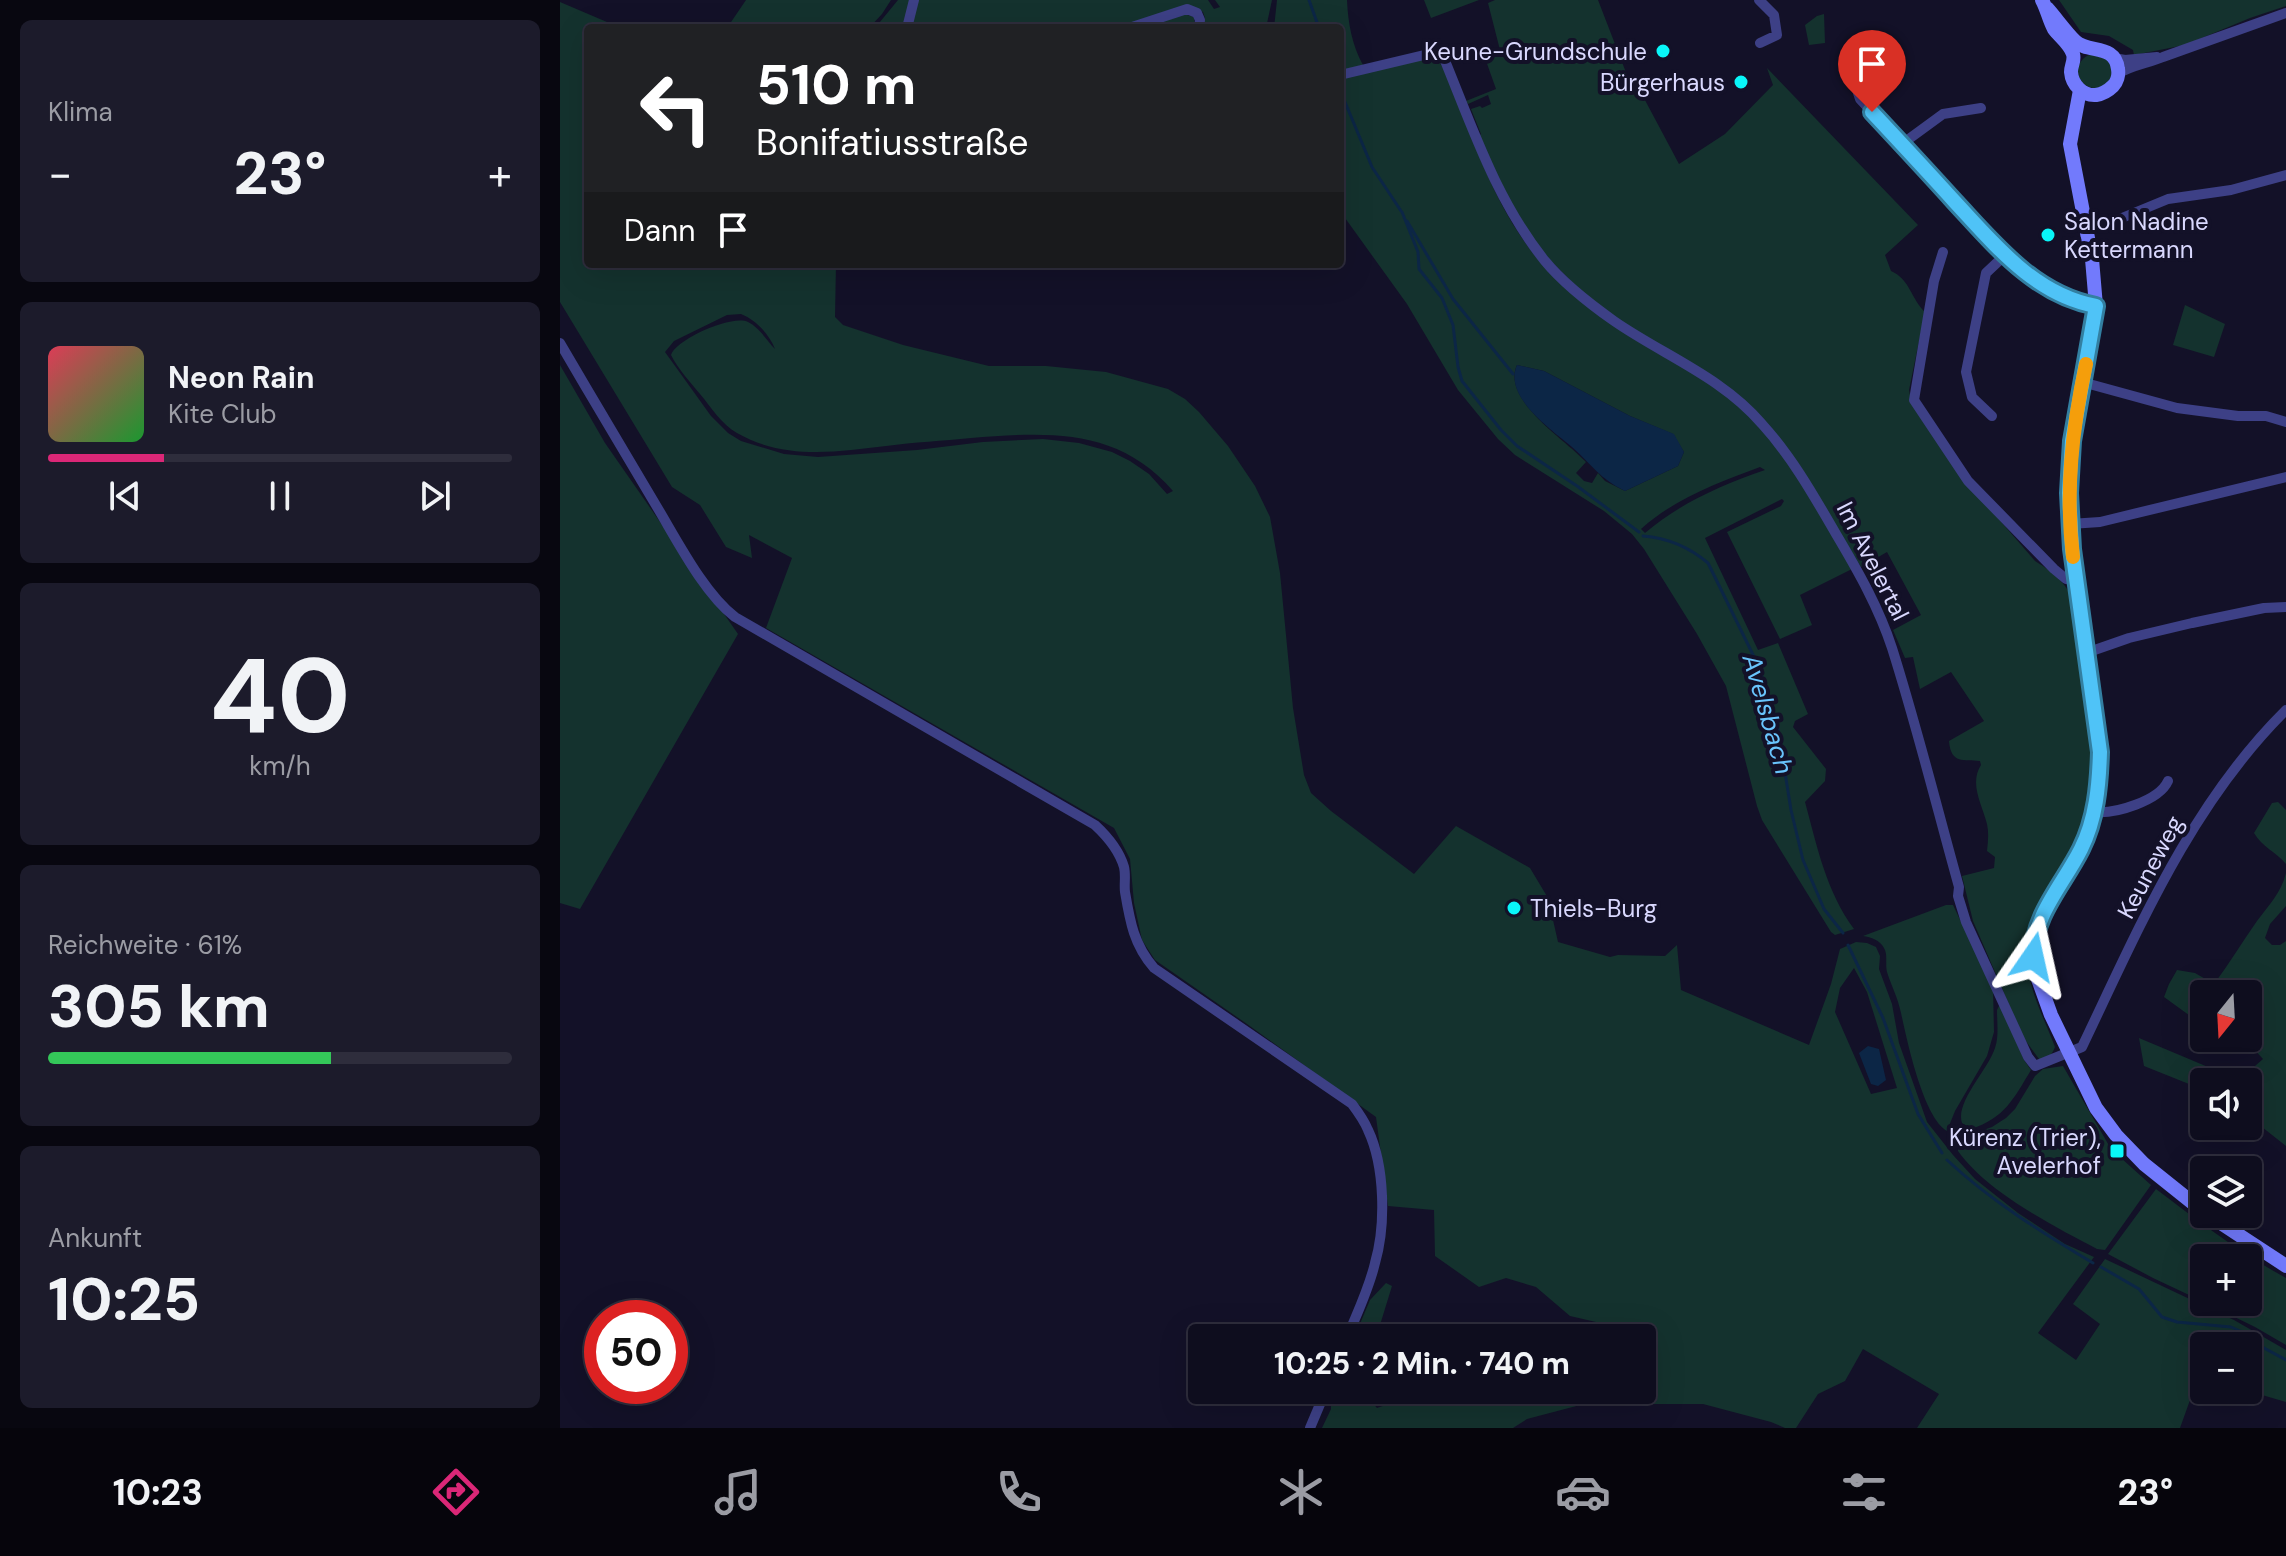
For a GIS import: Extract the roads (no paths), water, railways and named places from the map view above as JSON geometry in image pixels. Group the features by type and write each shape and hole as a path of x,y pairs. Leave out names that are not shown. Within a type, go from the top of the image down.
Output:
{"main road":[{"path":"2044,4 2076,42 2103,49 2114,58 2118,74 2111,88 2095,95 2080,90"},
{"path":"2044,4 2053,27 2072,52 2071,76 2080,90 2070,136 2092,259 2096,306 2070,455 2070,524 2100,752 2095,812 2082,847 2038,923 2033,948 2042,992 2096,1108 2125,1146 2190,1201"},
{"path":"2073,61 2080,52 2090,48"},
{"path":"2072,159 2087,106 2095,95"},
{"path":"2228,1228 2286,1266"}],"street":[{"path":"908,24 914,0"},
{"path":"1759,0 1774,15 1777,35 1760,43"},
{"path":"1141,24 1187,9 1197,13 1200,24"},
{"path":"2118,74 2286,13"},
{"name":"Im Avelertal","path":"1344,74 1441,51 1497,186 1508,208 1545,261 1615,322 1709,378 1744,406 1788,455 1870,592 1892,647 1966,922 2035,1066 2068,1053"},
{"path":"2114,58 2163,57"},
{"path":"1857,90 1860,99 2004,256 2038,282 2079,303 2096,306"},
{"path":"1902,144 1943,114 1981,108"},
{"path":"2117,220 2168,199 2231,190 2286,175"},
{"path":"1943,252 1934,281 1914,400 1968,481 2054,569 2066,579 2076,580"},
{"path":"1992,416 1972,397 1966,372 1986,273 2004,256"},
{"path":"560,343 674,535 725,610 1095,825 1109,837 1121,860 1134,936 1142,954 1154,968 1352,1104 1369,1131 1379,1163 1382,1213 1377,1259 1353,1324"},
{"path":"2082,382 2177,408 2238,416 2266,416 2286,422"},
{"path":"2070,524 2100,522 2286,477"},
{"path":"2086,653 2129,638 2192,623 2264,608 2286,607"},
{"name":"Keuneweg","path":"2068,1053 2082,1047 2155,894 2201,814 2246,754 2286,710"},
{"path":"2095,812 2112,813 2149,798 2164,790 2168,781"},
{"path":"1310,1428 1320,1404"}],"water":[{"path":"1517,365 1544,371 1630,416 1674,434 1684,452 1678,466 1625,491 1616,486 1531,411 1517,389 1514,377"},
{"path":"1868,1046 1879,1049 1886,1080 1878,1086 1871,1084 1859,1053"}],"waterway":[{"name":"Avelsbach","path":"1309,0 1318,24"},
{"name":"Avelsbach","path":"1344,100 1372,167 1401,211"},
{"name":"Avelsbach","path":"1402,212 1418,252 1419,269 1442,298 1453,325 1462,381 1517,446 1639,532"},
{"name":"Avelsbach","path":"1407,221 1453,299 1513,374"},
{"name":"Avelsbach","path":"1643,536 1678,544 1708,563 1759,667 1778,729 1791,810 1803,860 1824,909 1843,933"},
{"name":"Avelsbach","path":"1848,945 1883,1018 1918,1114 1942,1153"},
{"name":"Avelsbach","path":"1947,1160 1999,1202 2093,1263"},
{"name":"Avelsbach","path":"2101,1267 2139,1289 2162,1317 2177,1322 2231,1327 2286,1360"}],"place":[{"name":"Keune-Grundschule","path":"1663,51"},
{"name":"Bürgerhaus","path":"1741,82"},
{"name":"Salon Nadine Kettermann","path":"2048,235"},
{"name":"Thiels-Burg","path":"1514,908"},
{"name":"Kürenz (Trier), Avelerhof","path":"2117,1151"}]}
